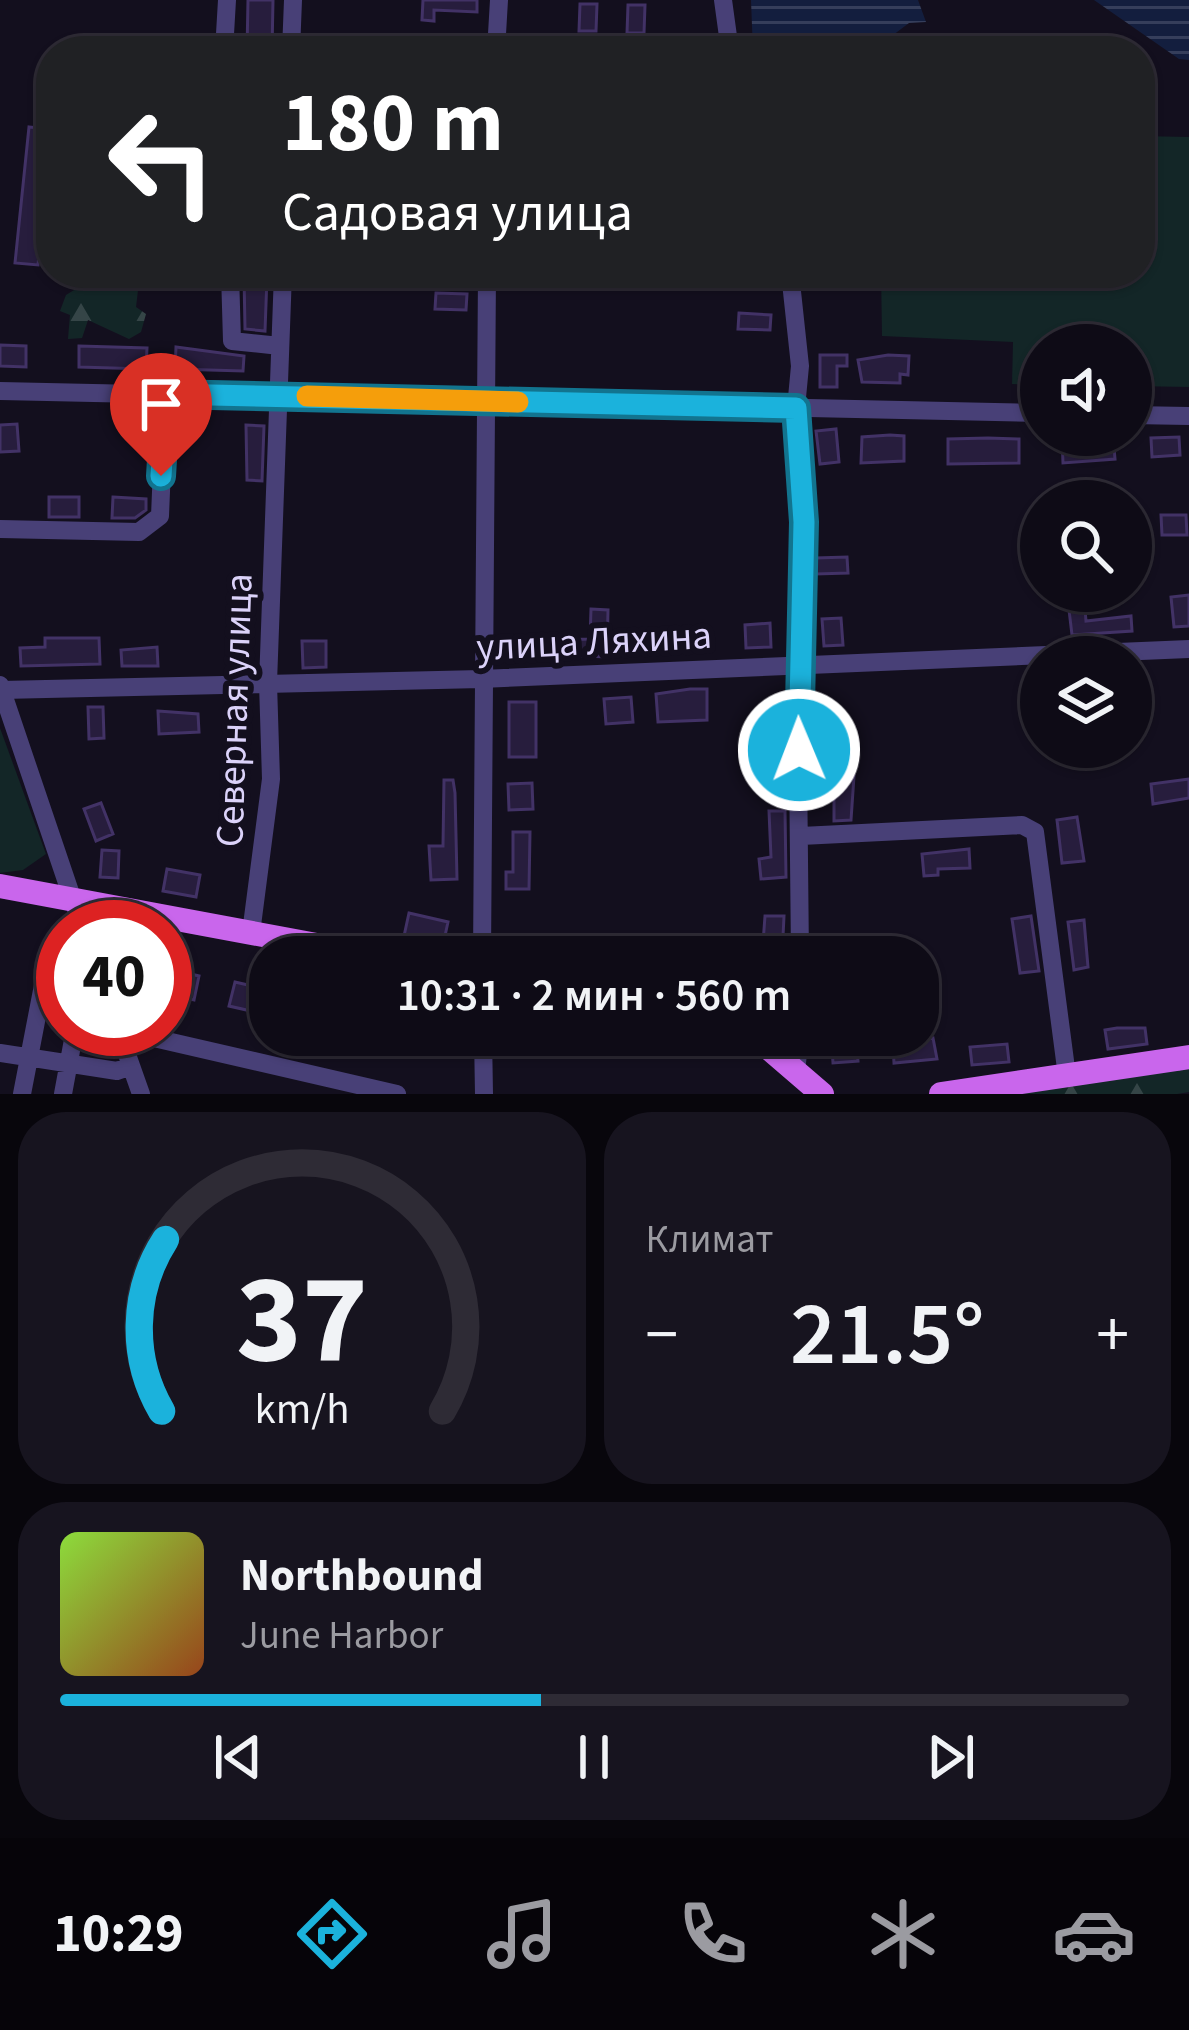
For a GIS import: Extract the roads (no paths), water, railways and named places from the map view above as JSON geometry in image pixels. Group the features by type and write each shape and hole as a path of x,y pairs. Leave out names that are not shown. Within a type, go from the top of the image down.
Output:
{"main road":[{"path":"0,886 72,900"},
{"path":"192,922 267,936"},
{"path":"778,1056 822,1094"},
{"path":"941,1094 1189,1057"}],"street":[{"path":"225,36 227,0"},
{"path":"292,36 293,0"},
{"path":"497,36 500,0"},
{"path":"723,0 728,36"},
{"path":"230,288 232,340 280,346"},
{"name":"Северная улица","path":"251,933 271,779 268,683 282,288"},
{"path":"482,936 488,288"},
{"path":"792,288 800,366 796,408 804,522 796,664 800,936"},
{"path":"0,391 1020,413"},
{"path":"0,529 139,532 160,516 166,394"},
{"path":"1152,415 1189,416"},
{"name":"улица Ляхина","path":"1,687 481,679 1189,650"},
{"path":"1,687 72,900"},
{"path":"801,836 1022,825 1035,832 1067,1076"},
{"path":"22,1094 36,1020"},
{"path":"192,1047 397,1094"},
{"path":"0,1053 124,1069"},
{"path":"64,1094 71,1056"},
{"path":"122,1056 124,1069 141,1094"},
{"path":"483,1056 484,1094"},
{"path":"796,1072 798,1056"},
{"path":"111,1094 124,1069"}],"water":[{"path":"751,0 918,0 926,22 909,23 892,36 752,36"},
{"path":"1094,0 1189,0 1189,60 1179,59 1155,42 1155,36 1146,36"}]}
